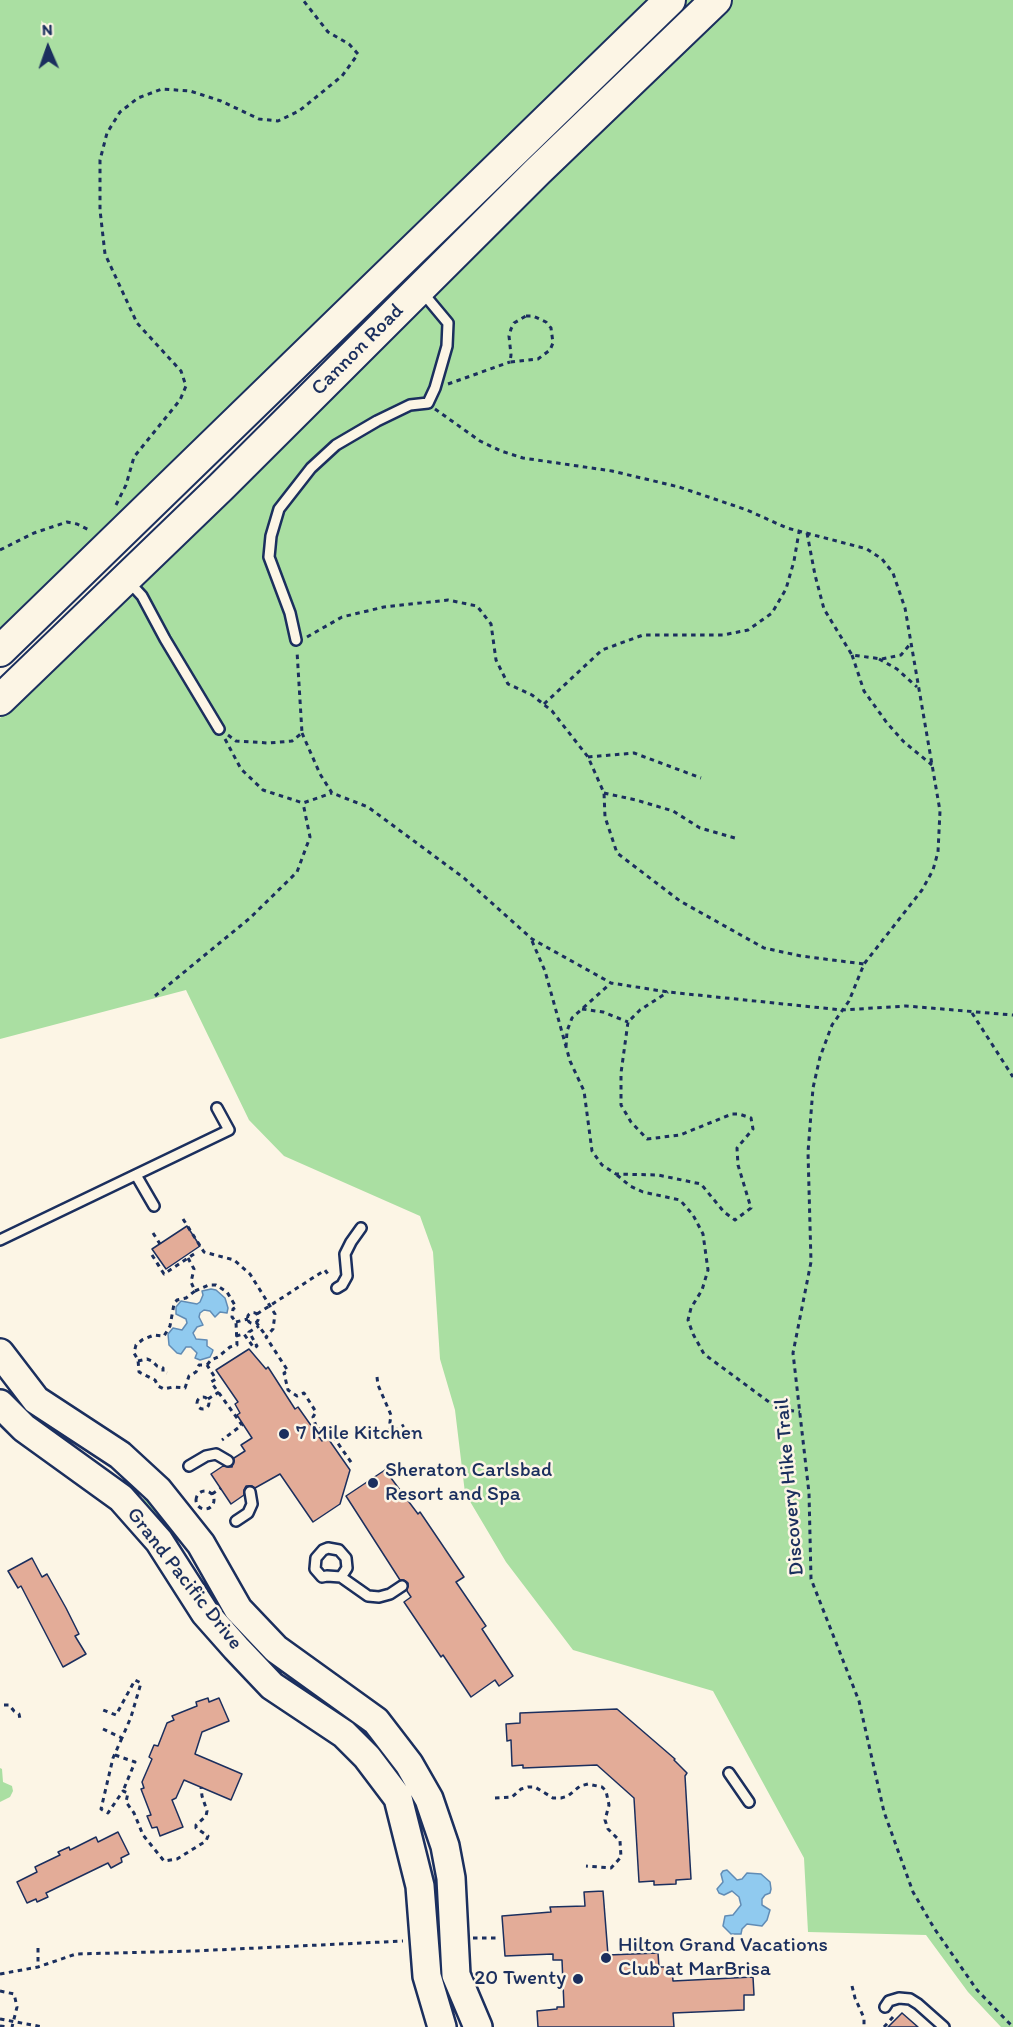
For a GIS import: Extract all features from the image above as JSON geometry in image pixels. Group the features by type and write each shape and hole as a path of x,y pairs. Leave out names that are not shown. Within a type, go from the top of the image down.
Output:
{"main road":[{"name":"Cannon Road","path":"0,651 670,0"},
{"name":"Cannon Road","path":"0,700 238,471 538,171 716,0"}],"street":[{"name":"Grand Pacific Drive","path":"0,1353 36,1400 120,1455 158,1490 201,1545 238,1609 276,1649 376,1721 409,1764 429,1799 445,1846 451,1878 456,1975 478,2027"},
{"path":"0,1398 20,1381"},
{"name":"Grand Pacific Drive","path":"0,1404 24,1428 118,1496 159,1540 205,1613 236,1648 272,1686 344,1734 368,1756 398,1798 420,1886 427,1976 442,2027"},
{"path":"118,1496 141,1473"}],"lane":[{"path":"296,640 290,614 269,557 271,536 279,509 312,468 336,445 376,421 410,405 428,403 435,388 447,345 448,323 419,290"},
{"path":"126,579 142,596 219,729"},
{"path":"0,1240 229,1130 217,1108"},
{"path":"136,1175 154,1206"},
{"path":"337,1288 342,1285 347,1276 345,1254 347,1249 361,1228"},
{"path":"189,1466 206,1456 216,1454 228,1461"},
{"path":"236,1521 248,1513 252,1504 250,1492"},
{"path":"341,1577 368,1596 379,1597 402,1587"},
{"path":"729,1773 749,1802"},
{"path":"885,2007 889,2001 899,1998 910,1999 944,2027"}],"path":[{"path":"116,505 126,485 134,457 180,400 186,386 181,371 137,324 105,254 100,210 100,160 107,133 120,112 138,98 162,89 190,91 221,101 259,119 278,121 299,111 342,76 358,54 349,44 328,32 303,0"},
{"path":"435,388 510,362 538,358 550,350 553,335 546,322 533,316 526,316 514,323 509,336 510,362"},
{"name":"Discovery Hike Trail","path":"428,403 480,441 501,451 523,458 612,471 679,487 747,510 799,532 867,549 882,560 893,573 905,608 940,811 938,852 933,870 922,890 864,964 849,1001 832,1025 820,1057 813,1088 808,1152 811,1262 793,1353 809,1493 811,1579 859,1701 884,1812 914,1892 934,1928 977,1990 1013,2027"},
{"path":"0,550 34,533 67,522 77,524 111,542"},
{"path":"544,704 602,650 643,634 723,635 748,630 772,613 786,589 799,532"},
{"path":"807,533 824,609 852,655 864,691 904,742 932,765"},
{"path":"864,964 801,956 764,948 680,901 617,853 605,817 604,794 588,757 552,711 532,695 508,684 496,660 491,624 477,606 448,600 384,607 342,617 311,635 296,640 302,733 320,774 332,793 368,807 464,878 532,939 611,983 668,992 842,1010 906,1006 1013,1016"},
{"path":"852,655 877,658 901,654 911,643"},
{"path":"877,658 897,669 919,688"},
{"path":"219,729 236,741 292,741 302,733"},
{"path":"219,729 241,769 263,790 303,803 332,793"},
{"path":"588,757 634,753 701,778"},
{"path":"604,794 636,800 673,811 700,828 735,838"},
{"path":"155,996 250,918 297,872 310,837 303,803"},
{"path":"532,939 544,971 566,1050 584,1091 592,1151 602,1165 630,1186 643,1192 680,1200 693,1215 703,1234 708,1270 702,1290 691,1308 688,1320 704,1354 769,1402 787,1410 800,1412"},
{"path":"566,1050 567,1031 573,1018 611,983"},
{"path":"615,1174 658,1175 701,1184 724,1212 735,1220 751,1208 738,1165 737,1148 753,1129 751,1118 732,1114 680,1135 647,1139 631,1122 621,1105 621,1072 628,1022 640,1010 668,992"},
{"path":"582,1009 603,1012 628,1022"},
{"path":"972,1012 1013,1077"},
{"path":"183,1219 204,1252 226,1257 243,1266 250,1274 275,1314 273,1329 266,1336"},
{"path":"153,1233 160,1244"},
{"path":"152,1255 164,1274 197,1252"},
{"path":"188,1258 194,1269 190,1282 195,1291"},
{"path":"236,1322 248,1319 251,1313 257,1314 325,1270 330,1277"},
{"path":"209,1284 222,1287 236,1307 232,1317 236,1322 237,1345 210,1360 207,1365 199,1365 196,1372 189,1376 185,1388 164,1389 158,1386 155,1380 139,1372 138,1361 134,1353 136,1345 148,1337 164,1336 170,1326 177,1300 186,1298 209,1284"},
{"path":"257,1314 258,1324 288,1371 284,1373 288,1390 297,1396 304,1393 316,1412 313,1417 316,1429 328,1430 353,1465"},
{"path":"248,1319 251,1323 258,1324"},
{"path":"236,1336 244,1334 254,1348 257,1346 249,1332 258,1324"},
{"path":"138,1361 147,1359 152,1361 167,1373"},
{"path":"207,1365 216,1379 211,1382 242,1425 222,1440"},
{"path":"377,1377 378,1385 391,1415 389,1429 391,1433 405,1425"},
{"path":"208,1399 219,1392"},
{"path":"205,1396 208,1399 207,1407 203,1409 198,1406 199,1398 205,1396"},
{"path":"212,1494 221,1488"},
{"path":"207,1491 212,1494 214,1502 210,1507 202,1508 198,1504 197,1496 201,1492 207,1491"},
{"path":"103,1710 116,1715 135,1680 141,1683 131,1717 115,1755 100,1809 108,1813 123,1791 135,1762 115,1755"},
{"path":"4,1705 9,1705 14,1711 20,1713 20,1719"},
{"path":"102,1729 122,1738"},
{"path":"495,1798 513,1797 521,1789 528,1787 535,1787 553,1798 568,1796 580,1786 588,1784 602,1787 606,1791 609,1805 605,1820 608,1829 620,1841 621,1857 611,1868 586,1866"},
{"path":"123,1791 128,1793 126,1802 134,1813 143,1835 164,1861 177,1859 206,1841 208,1836 196,1828 196,1825 206,1816 207,1811 201,1787"},
{"path":"0,1974 39,1967 76,1954 424,1940"},
{"path":"38,1948 39,1967"},
{"path":"852,1986 864,2018 864,2027"},
{"path":"0,1991 14,1994 17,2007 12,2027"},
{"path":"0,2019 43,2027"},
{"path":"0,2026 8,2027"}],"green space":[{"path":"0,0 1013,0 1013,2027 1001,2027 968,1992 926,1935 808,1932 804,1858 713,1691 573,1650 506,1562 465,1493 455,1410 440,1359 433,1252 420,1216 284,1156 249,1120 186,990 0,1039 0,718 550,180 507,138 0,629"},
{"path":"146,1496 180,1536 178,1539 173,1540 140,1502"},
{"path":"0,1768 3,1782 12,1786 13,1791 10,1797 0,1802"}],"water":[{"path":"216,1290 225,1298 227,1313 220,1312 215,1317 210,1311 204,1310 199,1317 203,1325 197,1327 193,1333 196,1339 207,1340 207,1346 213,1350 210,1357 200,1360 195,1358 197,1353 191,1347 186,1347 181,1354 177,1353 169,1345 168,1334 173,1328 182,1330 187,1323 186,1319 176,1314 176,1307 181,1301 197,1304 203,1295 202,1291"},
{"path":"727,1870 737,1880 742,1879 747,1873 761,1874 770,1882 770,1893 762,1899 762,1905 770,1910 762,1926 747,1924 741,1934 731,1934 723,1926 725,1916 733,1915 741,1905 739,1897 732,1891 724,1895 717,1889 723,1882 721,1874"}],"building":[{"path":"187,1226 200,1246 166,1269 152,1249"},
{"name":"7 Mile Kitchen","path":"249,1349 266,1369 268,1367 295,1409 298,1407 322,1441 327,1437 350,1470 340,1504 313,1522 280,1474 255,1488 246,1486 244,1495 231,1504 211,1474 223,1466 232,1467 234,1458 245,1451 241,1445 252,1438 237,1415 240,1413 235,1404 238,1402 216,1370"},
{"path":"385,1470 418,1514 420,1512 464,1577 456,1582 486,1626 482,1629 513,1676 499,1686 495,1680 471,1697 404,1602 411,1597 407,1591 408,1583 400,1580 346,1496"},
{"path":"32,1558 42,1577 47,1574 79,1634 75,1636 86,1654 63,1667 21,1586 18,1588 8,1571"},
{"path":"208,1698 209,1702 219,1698 229,1721 202,1732 195,1754 242,1774 231,1800 184,1780 176,1798 172,1800 183,1827 160,1836 157,1827 152,1828 147,1816 151,1815 141,1789 144,1788 142,1782 152,1759 149,1757 154,1745 158,1746 167,1723 174,1720 172,1716 197,1706 196,1702"},
{"path":"617,1709 675,1759 687,1773 685,1776 691,1879 676,1880 676,1884 654,1885 654,1881 639,1882 634,1798 597,1765 523,1768 523,1765 512,1766 511,1740 507,1741 506,1724 520,1723 520,1713"},
{"path":"118,1832 129,1854 121,1858 122,1862 111,1868 108,1863 46,1893 48,1897 27,1903 17,1882 37,1872 35,1867 60,1855 58,1852 69,1847 70,1850 96,1837 98,1842"},
{"name":"Hilton Grand Vacations Club at MarBrisa","path":"603,1891 608,1955 658,1953 659,1967 672,1967 673,1981 753,1977 754,1995 744,1995 744,2010 673,2013 674,2027 538,2027 537,2011 564,2007 562,1960 553,1960 553,1954 505,1956 502,1916 551,1912 550,1907 585,1906 584,1892"},
{"path":"902,2013 918,2027 888,2027"}],"place":[{"name":"7 Mile Kitchen","path":"284,1434"},
{"name":"Sheraton Carlsbad Resort and Spa","path":"373,1483"},
{"name":"Hilton Grand Vacations Club at MarBrisa","path":"606,1958"},
{"name":"20 Twenty","path":"578,1979"}]}
